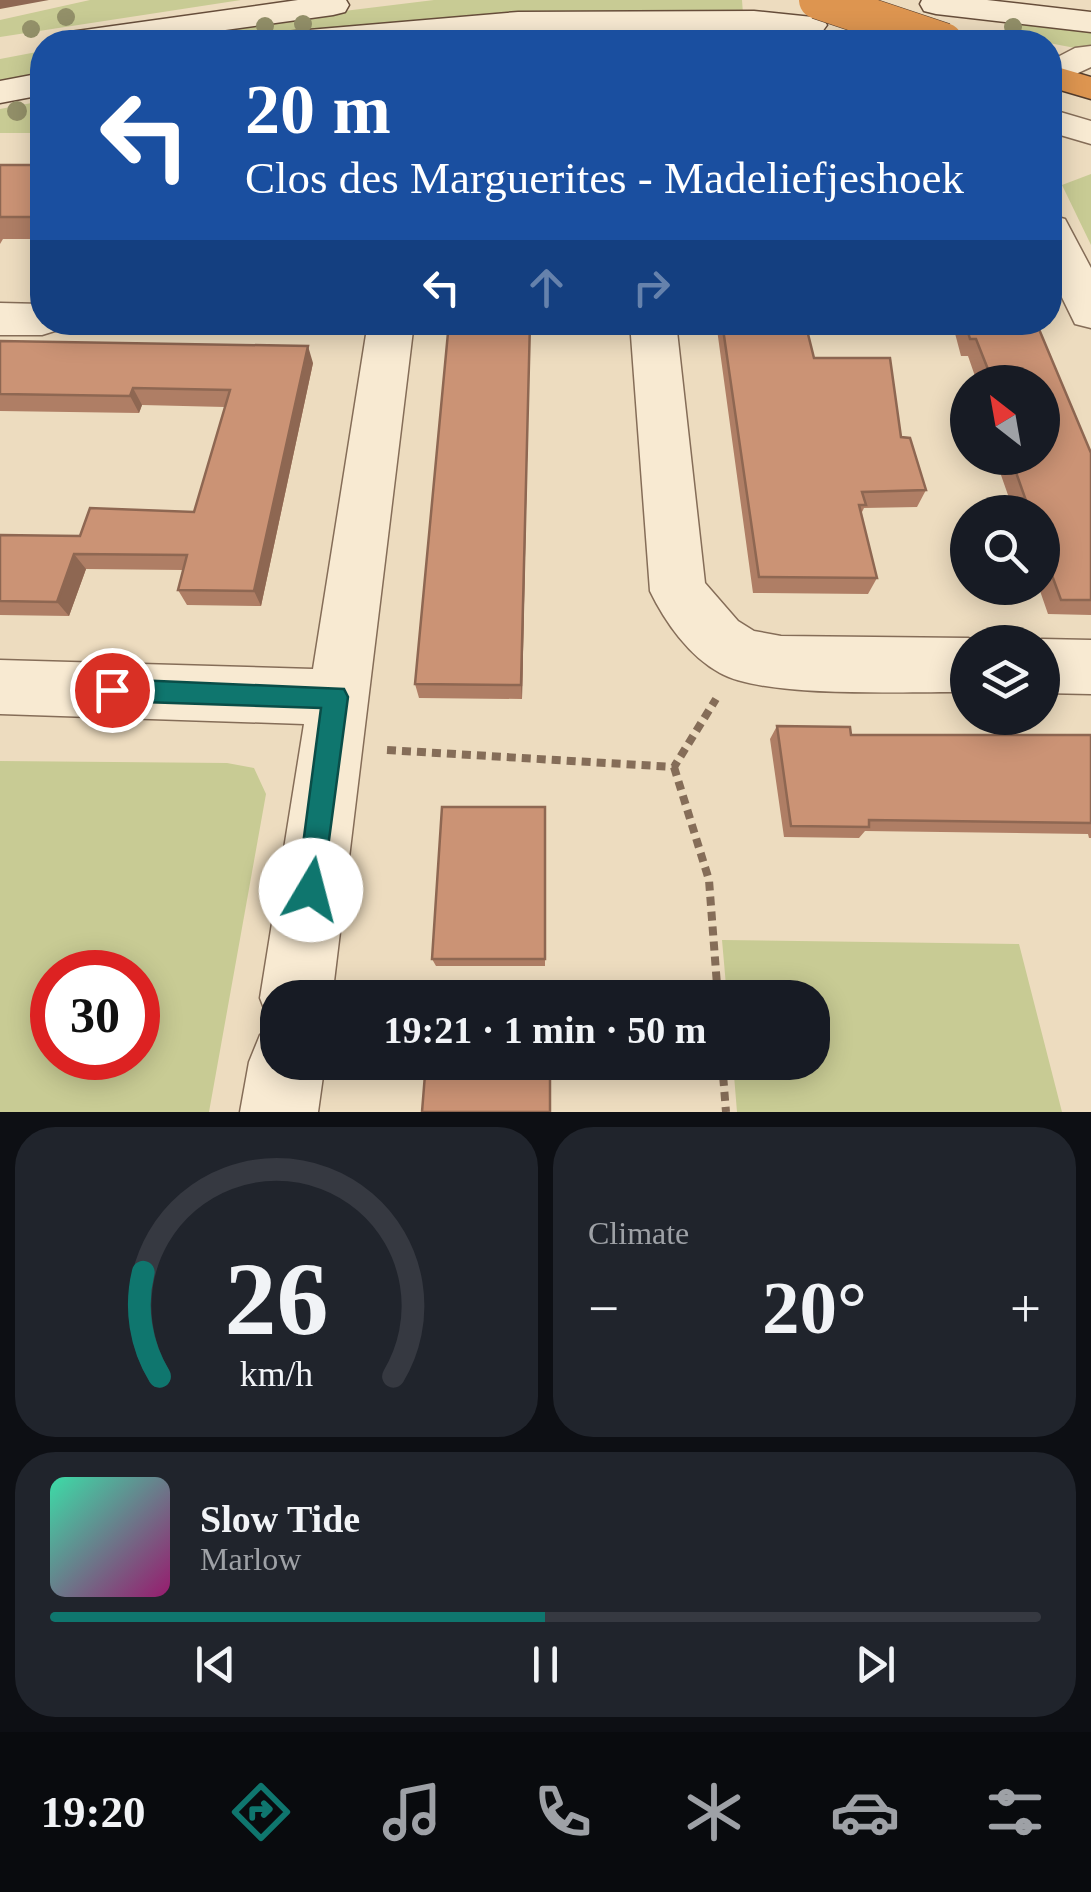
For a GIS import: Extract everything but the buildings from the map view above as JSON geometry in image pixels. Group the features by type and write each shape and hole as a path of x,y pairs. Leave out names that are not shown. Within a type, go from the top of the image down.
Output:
{"highway":[{"path":"811,8 936,24"},
{"path":"1062,69 1090,55"}],"street":[{"path":"156,30 358,2"},
{"path":"425,30 518,22 754,21 811,8 831,30"},
{"path":"936,24 966,30"},
{"path":"1062,49 1090,55"},
{"path":"1062,51 1090,55"},
{"path":"0,92 30,86"},
{"path":"1062,124 1091,133"},
{"path":"1062,253 1091,312"},
{"path":"0,319 30,319"},
{"path":"298,980 389,335"},
{"path":"653,335 678,591 717,639 743,656 781,662 950,665"},
{"path":"1060,666 1091,667"},
{"path":"0,687 333,722"},
{"path":"280,1112 284,1080"}],"path":[{"path":"717,980 709,880 674,767 743,656"},
{"path":"333,722 674,767"},
{"path":"723,1080 726,1112"}],"green space":[{"path":"90,0 241,0 0,37 0,20"},
{"path":"434,0 742,0 743,14 417,30 189,30"},
{"path":"1011,16 1091,27 1091,51 1062,45 1062,30 1012,30"},
{"path":"30,53 30,79 0,85 0,59"},
{"path":"30,103 30,133 0,133 0,109"},
{"path":"1091,174 1091,245 1062,185"},
{"path":"0,761 227,763 254,768 266,794 209,1112 0,1112"},
{"path":"722,940 1019,944 1062,1112 737,1112 734,1080 830,1080 830,980 726,980"}],"route":[{"path":"112,690 335,697 311,890"}]}
